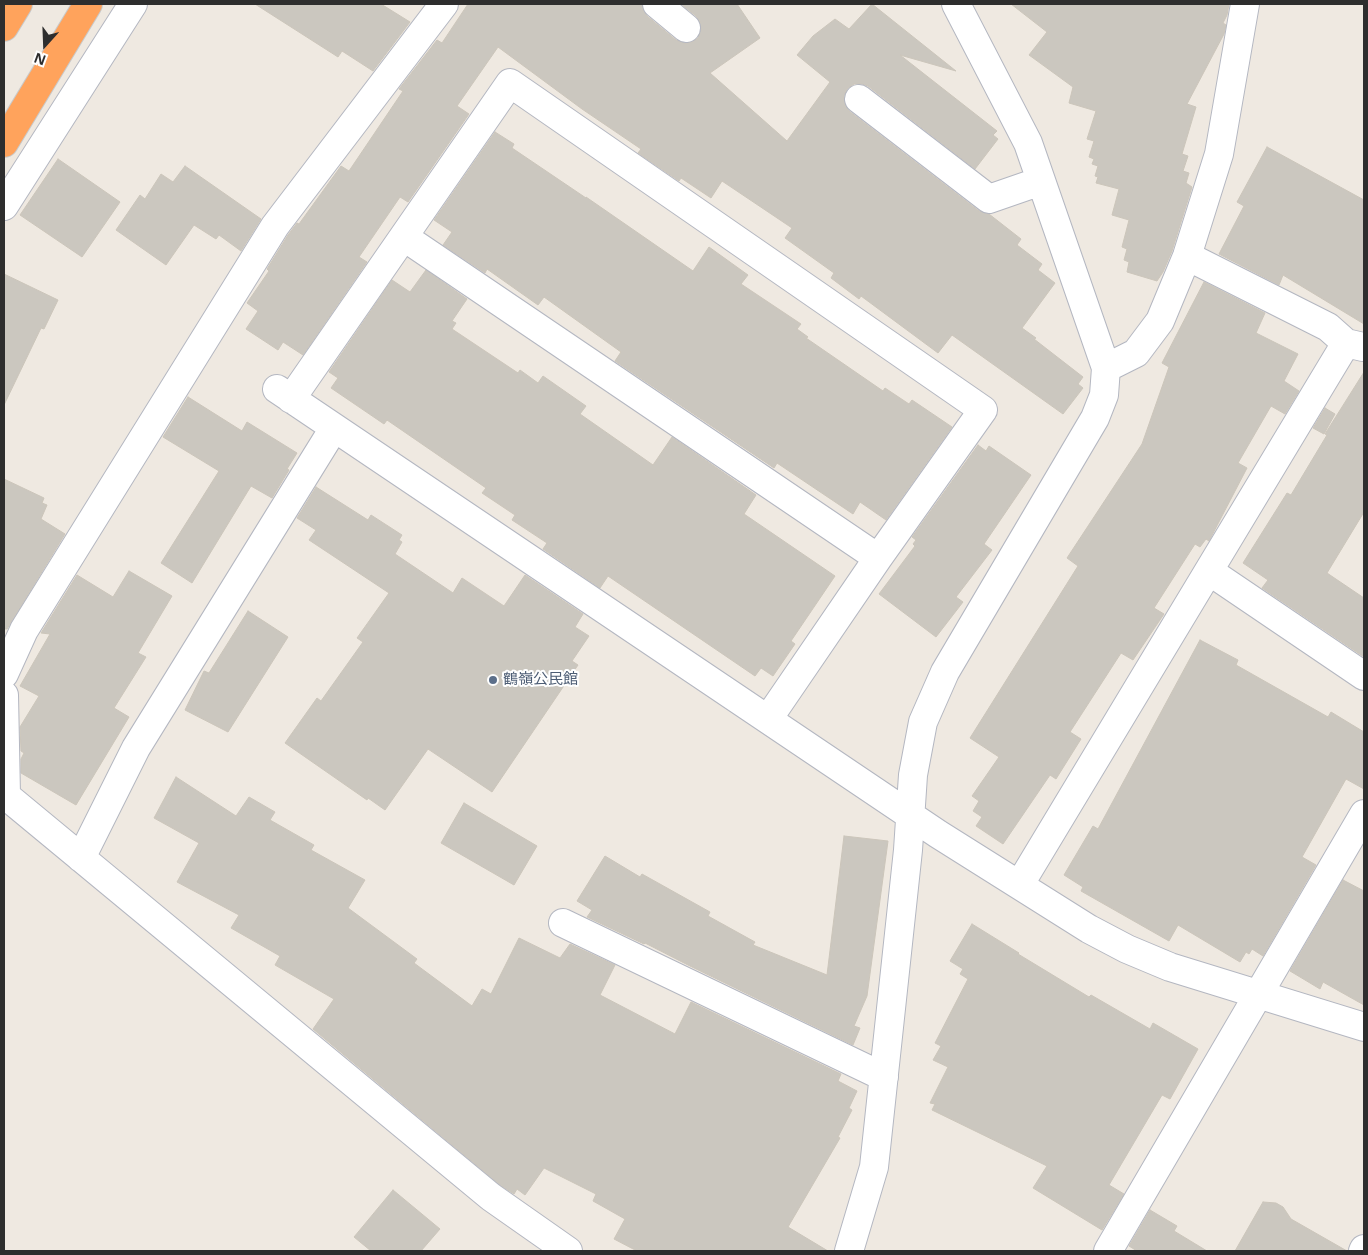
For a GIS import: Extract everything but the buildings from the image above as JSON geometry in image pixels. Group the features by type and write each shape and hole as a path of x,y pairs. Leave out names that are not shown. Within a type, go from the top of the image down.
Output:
{"highway":[{"path":"4,27 18,4"},
{"path":"4,143 88,4"}],"street":[{"path":"4,206 133,4"},
{"path":"657,4 686,28"},
{"path":"849,1251 874,1167 911,814 913,775 923,722 941,680 1095,418 1104,395 1106,368 1028,143 956,4"},
{"path":"1106,368 1136,353 1160,321 1187,256 1219,154 1245,4"},
{"path":"4,674 24,630 275,226 441,5"},
{"path":"768,719 878,558 984,410 510,83 404,237 284,393 938,834 1089,929 1127,949 1170,967 1364,1028"},
{"path":"860,99 989,199 1042,181"},
{"path":"404,237 878,558"},
{"path":"1020,884 1209,571 1355,345 1328,327 1187,256"},
{"path":"81,858 136,748 334,428"},
{"path":"1209,571 1364,676"},
{"path":"4,695 5,795 491,1197 568,1251"},
{"path":"1108,1251 1364,814"},
{"path":"564,924 884,1077"}],"place":[{"name":"鶴嶺公民館","path":"493,680"}]}
